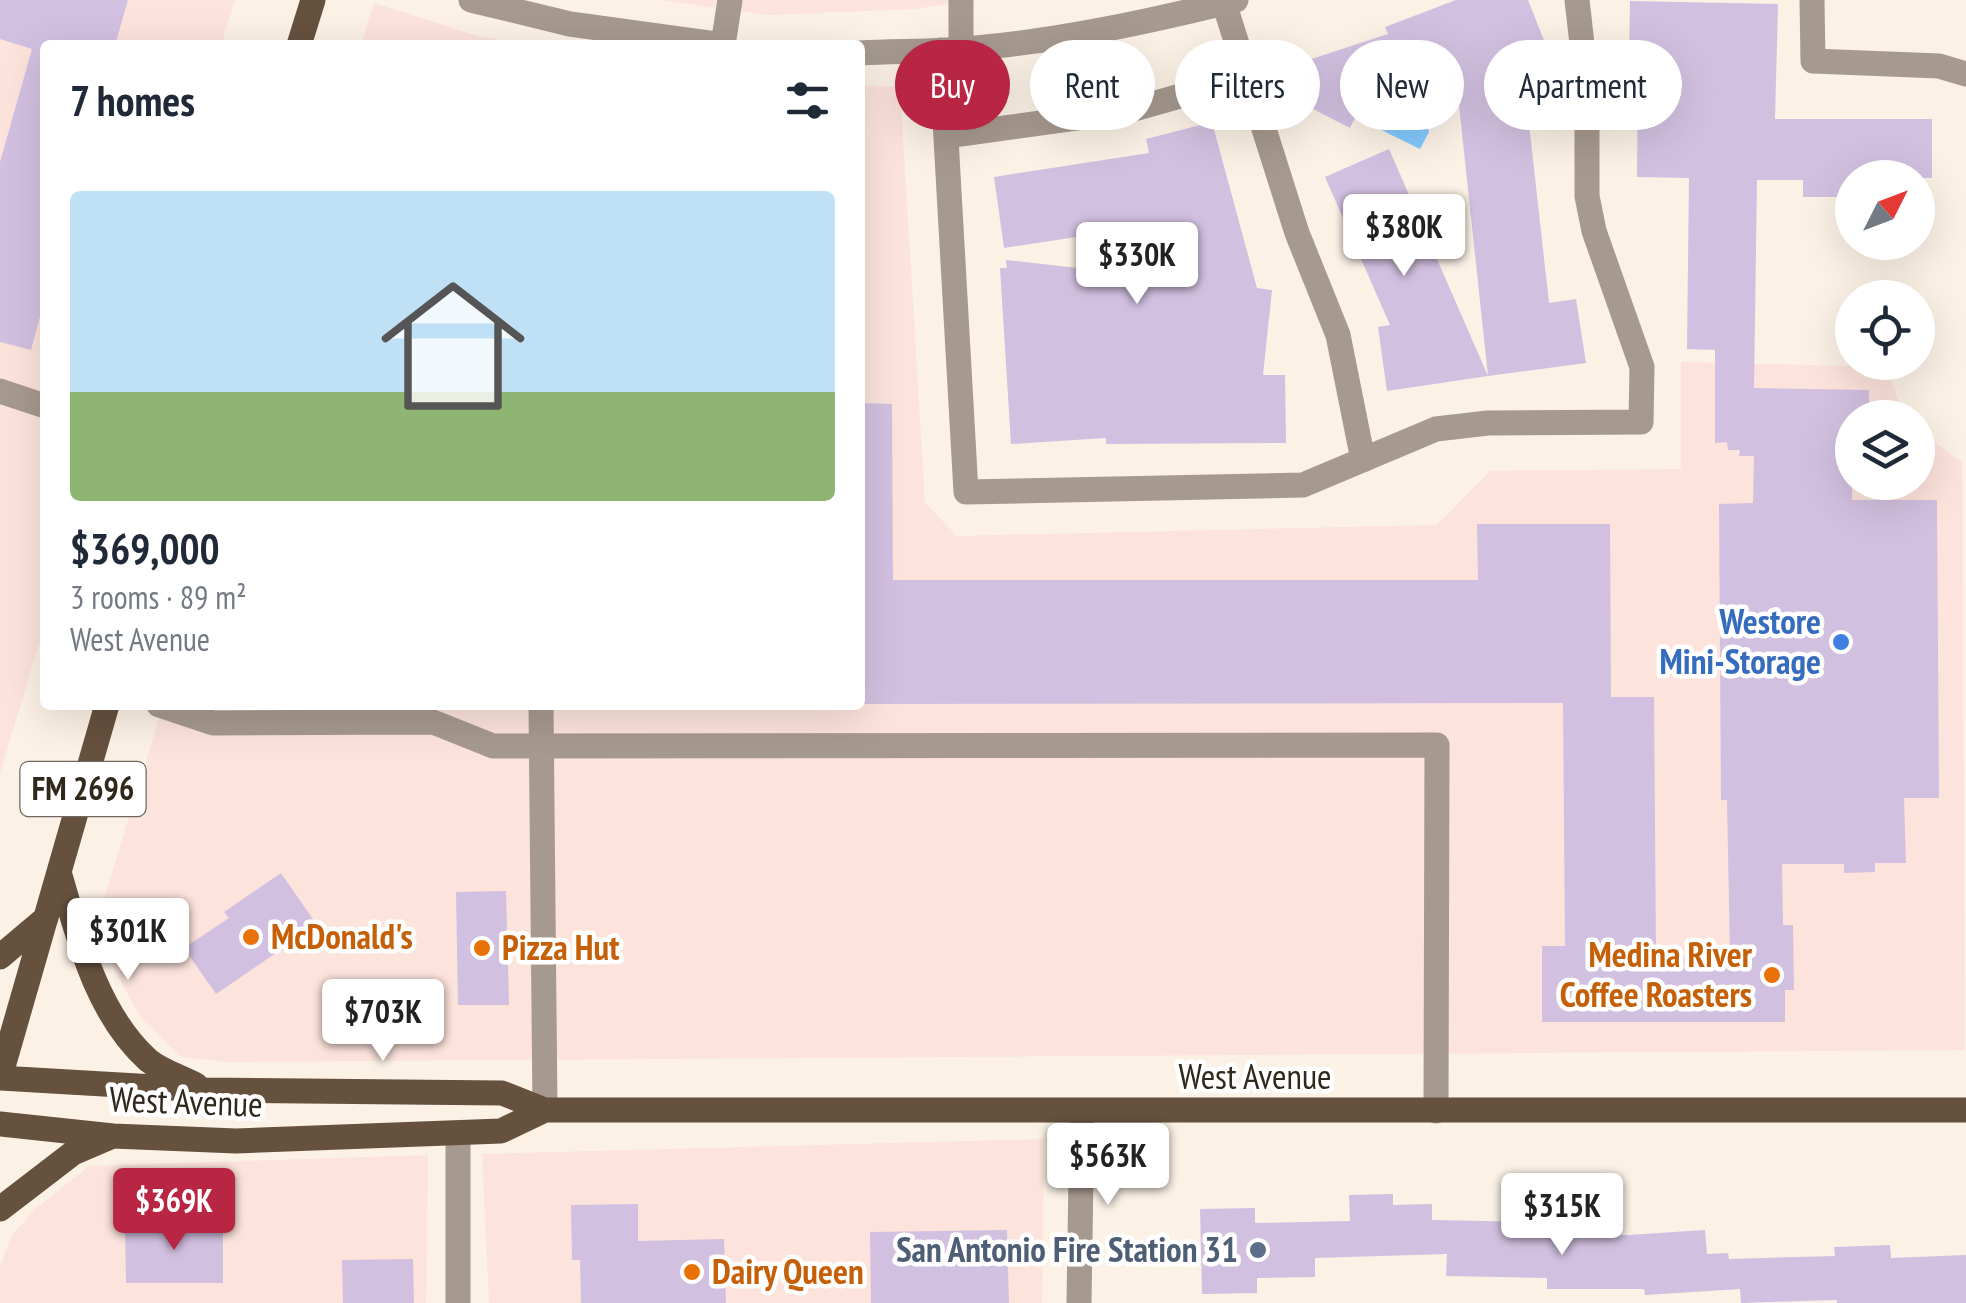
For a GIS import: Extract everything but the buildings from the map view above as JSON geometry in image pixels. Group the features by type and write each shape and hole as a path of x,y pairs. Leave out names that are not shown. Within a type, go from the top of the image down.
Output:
{"main road":[{"path":"300,40 312,0"},
{"name":"FM 2696","path":"0,1077 106,710"},
{"path":"59,872 83,955 114,1016 149,1061 206,1090"},
{"path":"0,956 46,918"},
{"name":"West Avenue","path":"0,1077 206,1090 502,1093 545,1110 1966,1110"},
{"name":"West Avenue","path":"0,1124 113,1136 236,1141 500,1131 545,1110"},
{"path":"0,1209 74,1153 113,1136"}],"street":[{"path":"471,0 570,24 687,40"},
{"path":"724,40 730,0"},
{"path":"953,40 961,0"},
{"path":"946,130 966,492 1303,485 1436,429 1488,424 1641,422 1642,367 1594,231 1587,196 1586,88 1577,0"},
{"path":"1812,0 1813,62 1939,66 1966,74"},
{"path":"1010,41 1128,25 1230,2 1239,40"},
{"path":"865,53 895,51"},
{"path":"946,136 1127,111 1175,98"},
{"path":"1265,130 1297,233 1338,335 1363,460"},
{"path":"0,391 40,404"},
{"path":"173,710 213,724 433,722 493,746 1438,745 1436,1112"},
{"path":"541,710 545,1110"},
{"path":"1079,1303 1082,1112"},
{"path":"458,1133 458,1303"}],"shaded area":[{"path":"0,0 235,0 223,40 40,40 40,641 0,773"},
{"path":"659,0 977,0 913,9 769,15"},
{"path":"374,3 501,40 363,40"},
{"path":"865,85 895,87 895,130 903,130 925,503 957,536 1437,525 1490,471 1681,469 1681,362 1835,366 1835,380 1891,380 1898,400 1835,400 1835,500 1935,500 1935,443 1962,462 1965,1050 228,1062 181,1057 141,1018 112,965 104,899 161,710 865,710"},
{"path":"1044,1139 1042,1303 489,1303 482,1154"},
{"path":"428,1155 426,1303 0,1303 0,1267 11,1237 34,1210 89,1166"}],"water":[{"path":"1381,130 1429,130 1420,149"}],"place":[{"name":"Westore Mini-Storage","path":"1841,642"},
{"name":"McDonald's","path":"251,937"},
{"name":"Pizza Hut","path":"482,948"},
{"name":"Medina River Coffee Roasters","path":"1772,975"},
{"name":"San Antonio Fire Station 31","path":"1258,1250"},
{"name":"Dairy Queen","path":"692,1272"}]}
